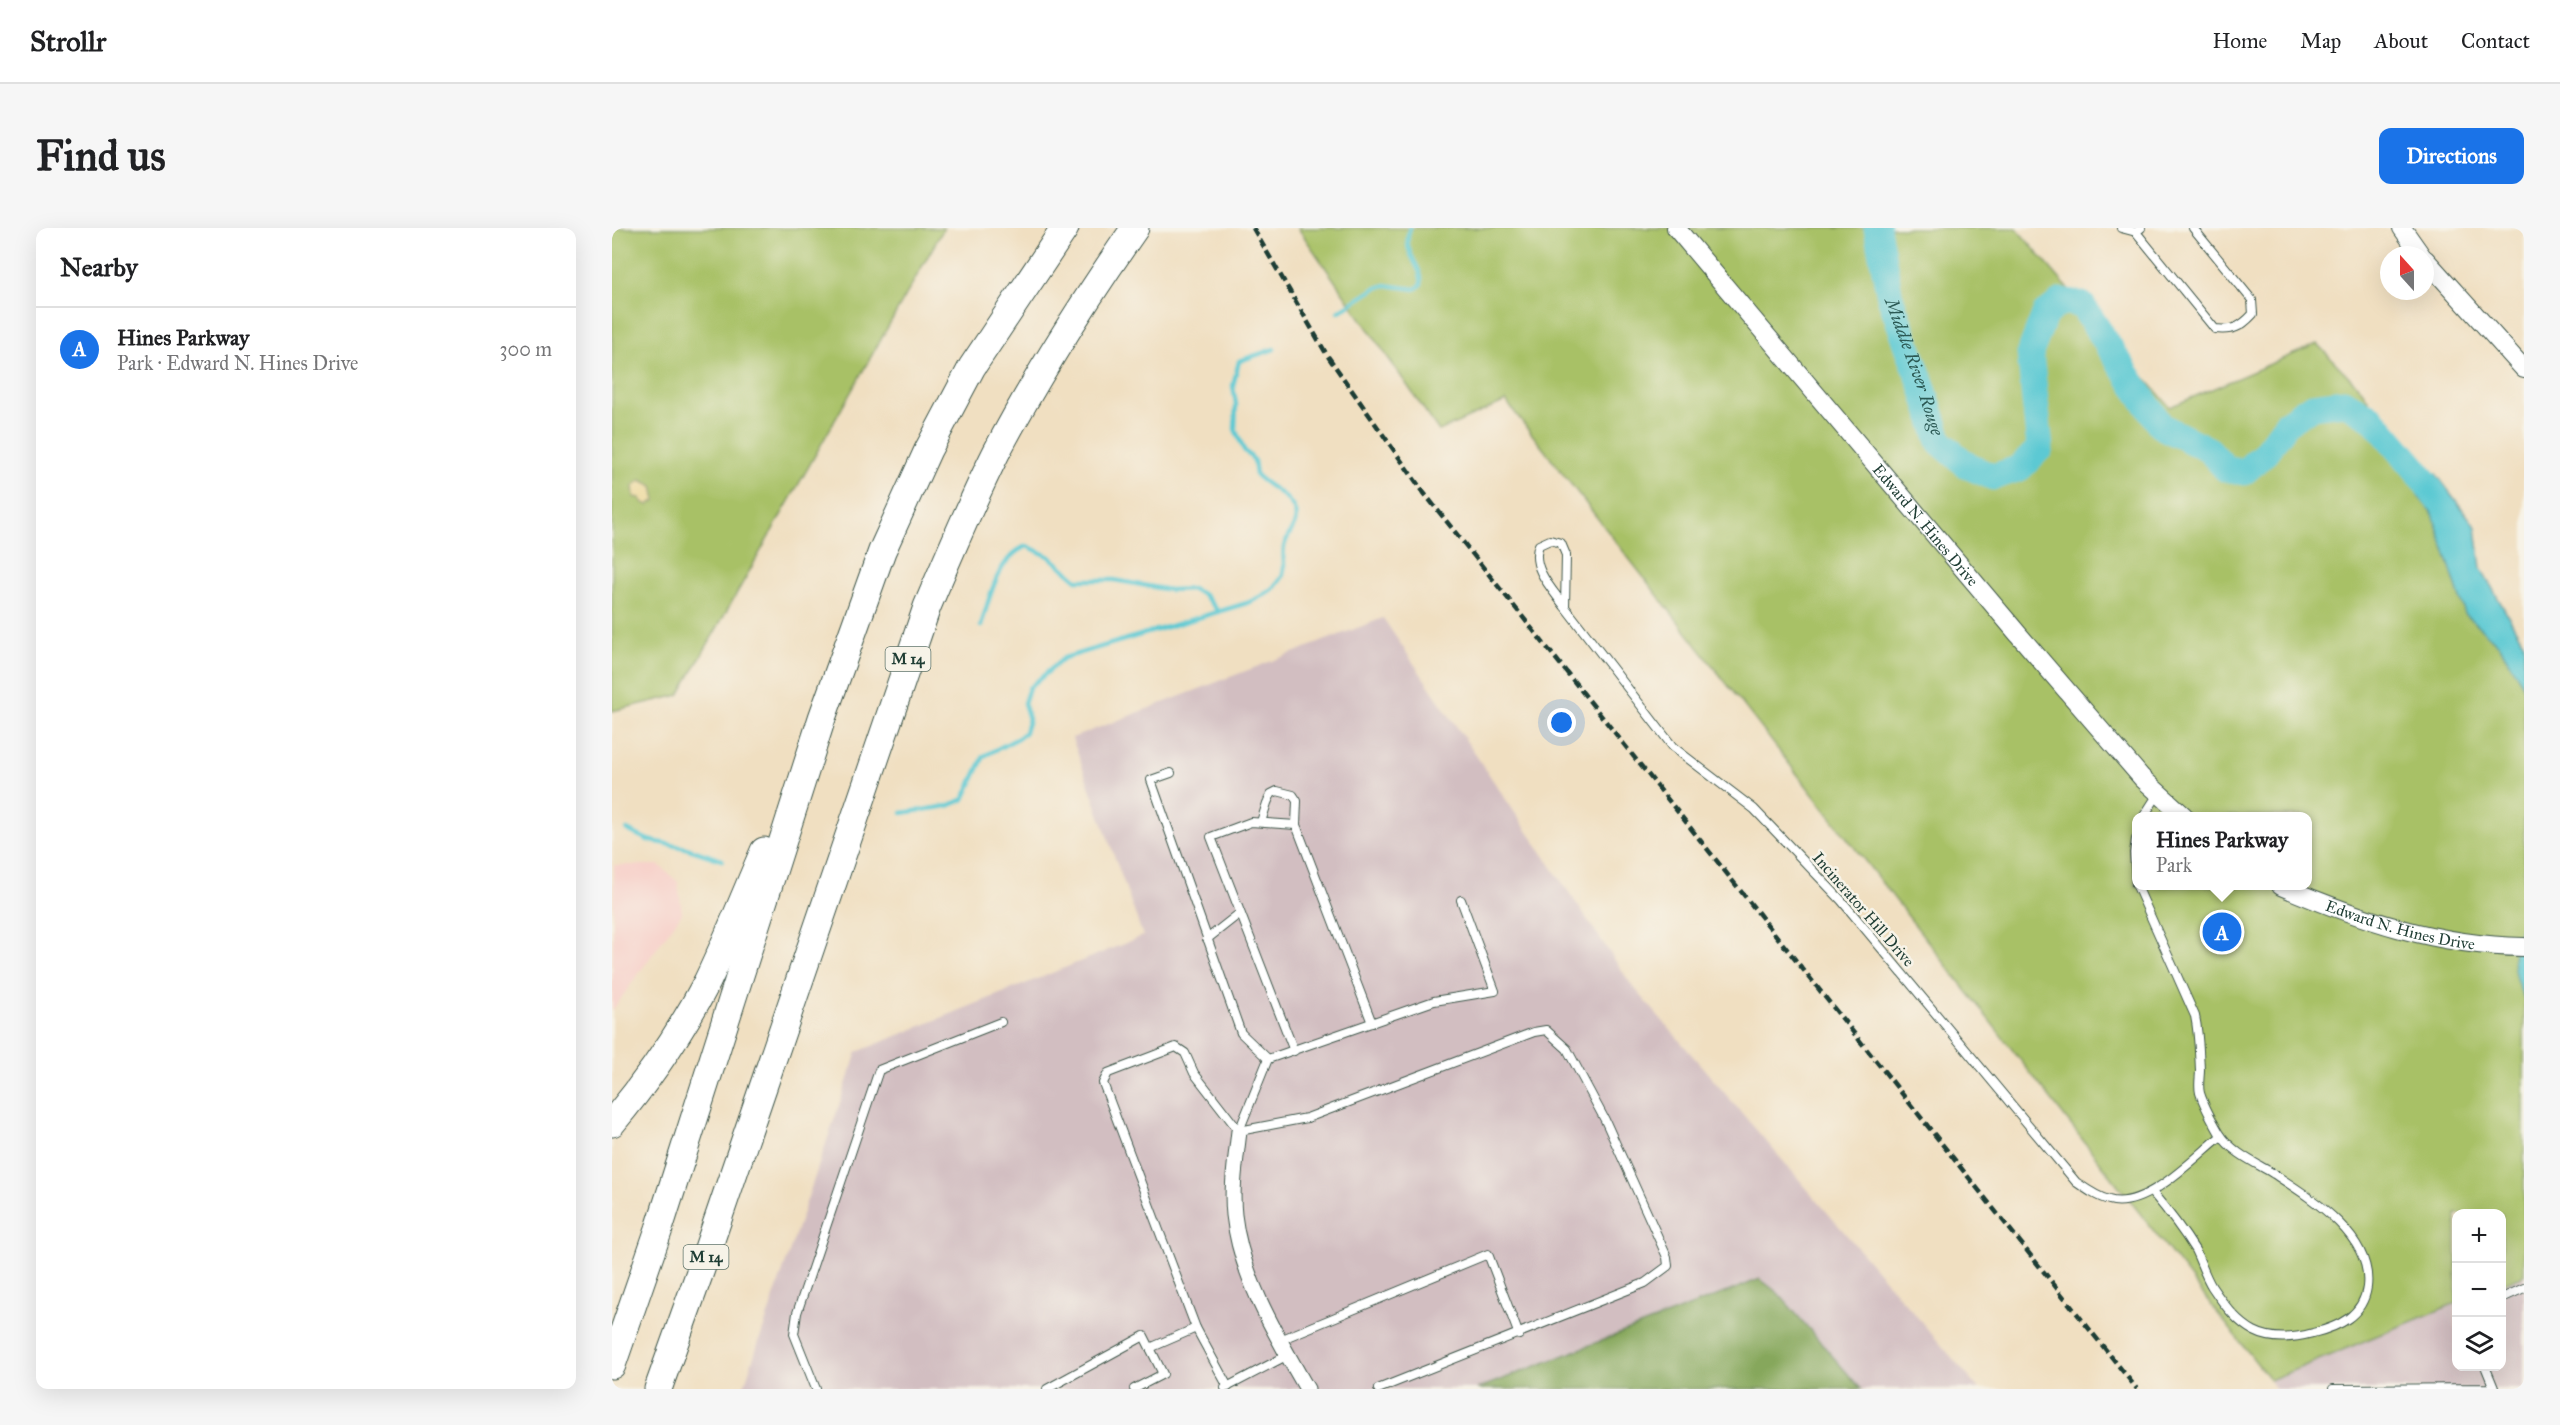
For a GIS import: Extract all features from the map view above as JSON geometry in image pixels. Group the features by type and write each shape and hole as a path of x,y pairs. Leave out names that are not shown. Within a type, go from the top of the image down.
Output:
{"highway":[{"path":"612,1365 659,1229 822,718 882,551 928,450 972,367 1065,228"},
{"name":"M 14","path":"657,1389 705,1258 909,656 932,597 961,527 1037,379 1135,228"},
{"path":"612,1123 660,1060 708,980 822,718"}],"street":[{"name":"Edward N. Hines Drive","path":"1676,228 2142,778 2179,812"},
{"path":"2402,228 2415,246"},
{"path":"2434,269 2524,369"},
{"name":"Edward N. Hines Drive","path":"2293,890 2367,920 2412,933 2475,944 2516,947"},
{"path":"1239,1131 1234,1181 1234,1213 1239,1243 1247,1268 1280,1340 1307,1389"}],"lane":[{"path":"2121,228 2138,230 2215,329 2230,331 2243,325 2253,314 2252,300 2193,228"},
{"name":"Incinerator Hill Drive","path":"1565,607 1566,555 1561,543 1550,540 1539,545 1535,554 1544,578 1565,607 1673,747 1754,809 1841,900 2076,1182 2090,1192 2110,1201 2136,1199 2152,1192 2221,1136"},
{"path":"1171,773 1151,780 1241,1033 1268,1059"},
{"path":"1261,822 1271,794 1276,791 1293,795 1297,801 1296,825 1372,1023"},
{"path":"2147,812 2158,794"},
{"path":"1294,1051 1211,837 1251,822 1296,825"},
{"path":"2139,890 2195,1016 2199,1035 2200,1093 2221,1136 2245,1158 2273,1173 2338,1220 2360,1250 2368,1276 2366,1294 2349,1320 2328,1329 2297,1337 2270,1339 2243,1325 2212,1286 2196,1252 2173,1215 2152,1192"},
{"path":"1268,1059 1434,1001 1495,991 1461,900"},
{"path":"1207,939 1240,913"},
{"path":"816,1389 794,1334 797,1313 879,1070 1001,1022"},
{"path":"1239,1131 1307,1118 1534,1032 1546,1030 1567,1049 1605,1120 1667,1257 1668,1266 1645,1283 1519,1335 1378,1389"},
{"path":"1239,1131 1194,1073 1185,1053 1176,1047 1108,1073 1102,1083 1196,1328 1225,1388 1288,1355"},
{"path":"1239,1131 1268,1059"},
{"path":"1280,1340 1488,1254 1519,1335"},
{"path":"2506,1296 2524,1288"},
{"path":"1150,1348 1196,1328"},
{"path":"1047,1389 1144,1336 1163,1374 1134,1389"},
{"path":"2332,1389 2494,1388 2487,1371"}],"shaded area":[{"path":"1383,618 1631,984 1979,1389 743,1389 857,1052 1143,936 1072,738"},
{"path":"614,865 659,865 678,882 682,913 612,1011"},
{"path":"2524,1275 2524,1389 2275,1389 2270,1380 2452,1305 2452,1371 2506,1371 2506,1282"}],"green space":[{"path":"612,228 944,228 679,695 612,711"},
{"path":"1298,228 2016,228 2170,407 2317,344 2362,390 2524,651 2524,1275 2506,1282 2506,1209 2452,1209 2452,1305 2270,1380 1506,401 1439,431"},
{"path":"1760,1279 1778,1293 1861,1389 1477,1389"}],"sand":[{"path":"641,480 653,486 656,500 648,505 640,498 634,497 633,486"}],"water":[{"path":"2414,467 2436,474 2476,527 2481,568 2524,644 2524,687 2499,645 2465,614 2433,514 2418,496"},
{"path":"2524,920 2524,999 2516,978 2513,960 2516,941"}],"waterway":[{"path":"1338,312 1374,289 1385,285 1415,289 1421,285 1419,271 1408,245 1410,228"},
{"name":"Middle River Rouge","path":"1877,228 1890,297 1940,442 1968,466 1993,477 2020,468 2040,448 2030,353 2045,314 2062,301 2082,305 2161,426 2209,450 2226,469 2244,472 2263,455 2287,423 2312,406 2344,402 2372,418 2436,497"},
{"path":"902,813 948,806 964,799 984,756 1025,732 1029,719 1024,703 1029,688 1064,658 1247,603 1266,593 1278,583 1284,572 1285,542 1296,519 1296,514 1291,503 1256,475 1254,460 1244,450 1235,429 1236,404 1233,386 1239,361 1274,349"},
{"path":"981,626 991,591 1002,569 1017,551 1027,546 1050,557 1077,580 1114,580 1170,590 1192,589 1204,595 1219,612"},
{"path":"627,830 648,840 686,848 722,860"}],"railway":[{"path":"1253,228 1327,355 1424,493 2137,1389"}],"place":[{"name":"Hines Parkway","path":"2222,932"}]}
